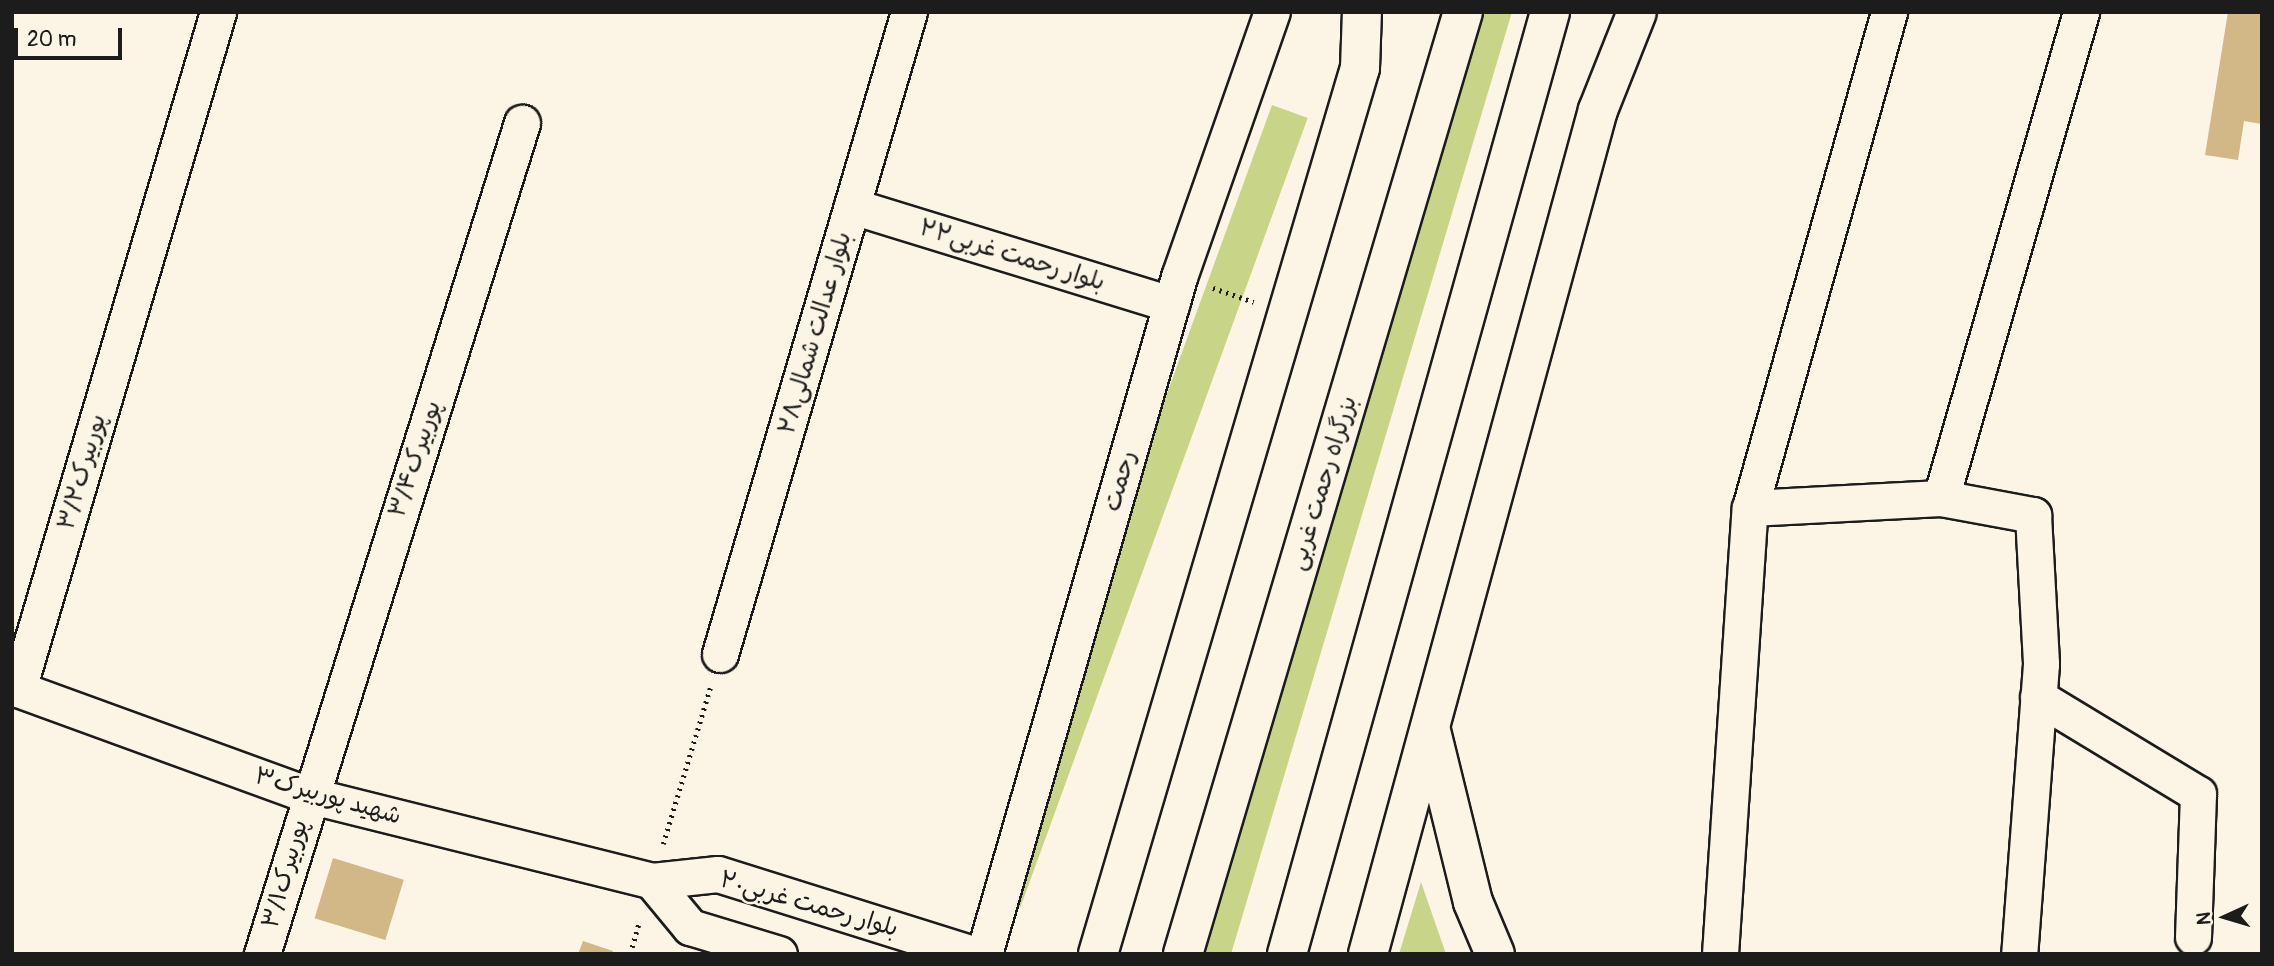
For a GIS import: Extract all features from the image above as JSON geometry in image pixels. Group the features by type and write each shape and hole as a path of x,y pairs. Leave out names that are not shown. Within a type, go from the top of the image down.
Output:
{"main road":[{"path":"1098,954 1360,68 1362,12"},
{"name":"بزرگراه رحمت غربی","path":"1184,954 1463,12"},
{"path":"1287,954 1550,12"},
{"path":"1368,954 1431,731 1598,110 1637,12"},
{"path":"1431,731 1473,902 1494,954"}],"street":[{"name":"پوربیرک۳/۲","path":"15,688 218,12"},
{"name":"بلوار عدالت شمالی۲۸","path":"720,654 909,12"},
{"name":"رحمت","path":"984,954 1175,290 1272,12"},
{"path":"1720,954 1750,508 1888,12"},
{"path":"1941,498 2081,12"},
{"name":"پوربیرک۳/۴","path":"308,795 522,123"},
{"name":"بلوار رحمت غربی۲۲","path":"852,206 1175,290"},
{"path":"1750,508 1941,498 2033,515 2038,697 2019,954"},
{"name":"شهید پوربیرک۳","path":"15,688 308,795 652,881"},
{"path":"2038,697 2198,794 2193,937"},
{"name":"پوربیرک۳/۱","path":"262,954 308,795"},
{"name":"بلوار رحمت غربی۲۰","path":"652,881 718,874 935,948 973,954"},
{"path":"652,881 690,927 779,954"}],"path":[{"path":"1175,290 1288,312"},
{"path":"652,881 720,654"}],"green space":[{"path":"1480,12 1512,12 1231,954 1205,954"},
{"path":"1272,105 1308,118 1020,907 985,894"},
{"path":"1421,882 1446,954 1399,954"}],"building":[{"path":"2228,12 2262,12 2262,124 2244,121 2238,160 2205,155"},
{"path":"333,858 404,880 385,940 315,918"},
{"path":"583,941 613,951 612,954 578,954"}]}
